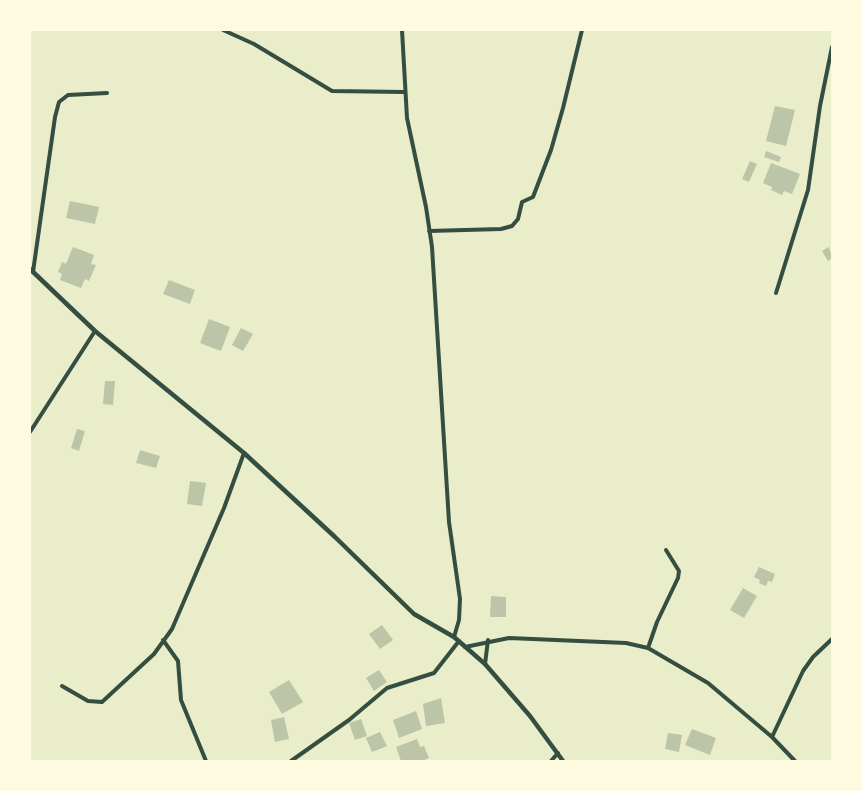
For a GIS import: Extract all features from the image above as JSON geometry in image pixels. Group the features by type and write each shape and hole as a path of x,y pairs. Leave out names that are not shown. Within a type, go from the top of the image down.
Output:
{"street":[{"path":"223,30 254,44 332,91 404,92"},
{"path":"402,30 404,92 407,118 429,231 438,319 448,512 460,599 459,620 454,637"},
{"path":"429,231 501,230 512,226 518,219 522,202 533,196 551,150 582,30"},
{"path":"776,293 808,190 820,106 832,47"},
{"path":"107,93 68,95 59,102 31,270 95,330 244,453 335,537 414,614 454,637 485,664 530,716 563,761"},
{"path":"30,432 95,330"},
{"path":"62,686 88,701 102,702 154,654 172,629 224,508 244,453"},
{"path":"648,648 657,622 678,578 679,571 666,550"},
{"path":"465,647 488,640 509,638 617,642 648,648 708,683 772,737 795,761"},
{"path":"772,737 803,671 813,657 832,638"},
{"path":"163,640 178,661 181,700 206,761"},
{"path":"485,664 488,640"},
{"path":"291,761 349,720 387,688 434,673 459,641"},
{"path":"551,761 558,753"}],"building":[{"path":"775,106 795,110 786,146 766,141"},
{"path":"766,151 781,157 779,162 764,157"},
{"path":"750,161 757,164 749,182 742,179"},
{"path":"771,163 800,174 792,194 784,191 782,195 771,190 772,187 763,183"},
{"path":"70,201 99,207 95,224 66,218"},
{"path":"73,247 94,255 91,264 96,265 89,281 85,279 81,288 60,280 62,274 58,272 62,262 66,264"},
{"path":"829,247 832,258 828,261 822,251"},
{"path":"169,280 195,290 190,304 163,294"},
{"path":"209,319 230,327 221,351 200,343"},
{"path":"241,328 253,334 243,351 232,345"},
{"path":"105,381 115,381 113,405 103,404"},
{"path":"77,429 85,431 79,451 71,448"},
{"path":"140,450 160,456 156,468 136,463"},
{"path":"190,481 206,483 202,506 187,504"},
{"path":"759,567 775,574 772,582 768,581 766,586 759,583 760,580 754,577"},
{"path":"743,588 757,596 744,618 730,610"},
{"path":"491,596 506,597 506,617 490,617"},
{"path":"382,625 393,640 380,649 369,634"},
{"path":"379,670 387,682 374,691 366,678"},
{"path":"289,680 303,702 282,714 269,692"},
{"path":"441,698 445,723 426,726 423,704"},
{"path":"416,711 422,729 399,738 393,720"},
{"path":"284,717 289,739 275,742 271,720"},
{"path":"361,719 367,736 355,740 349,723"},
{"path":"692,729 716,738 710,755 685,745"},
{"path":"380,732 387,746 372,752 366,738"},
{"path":"668,733 682,735 679,752 665,749"},
{"path":"417,739 420,747 424,746 429,758 422,761 401,761 396,747"}]}
